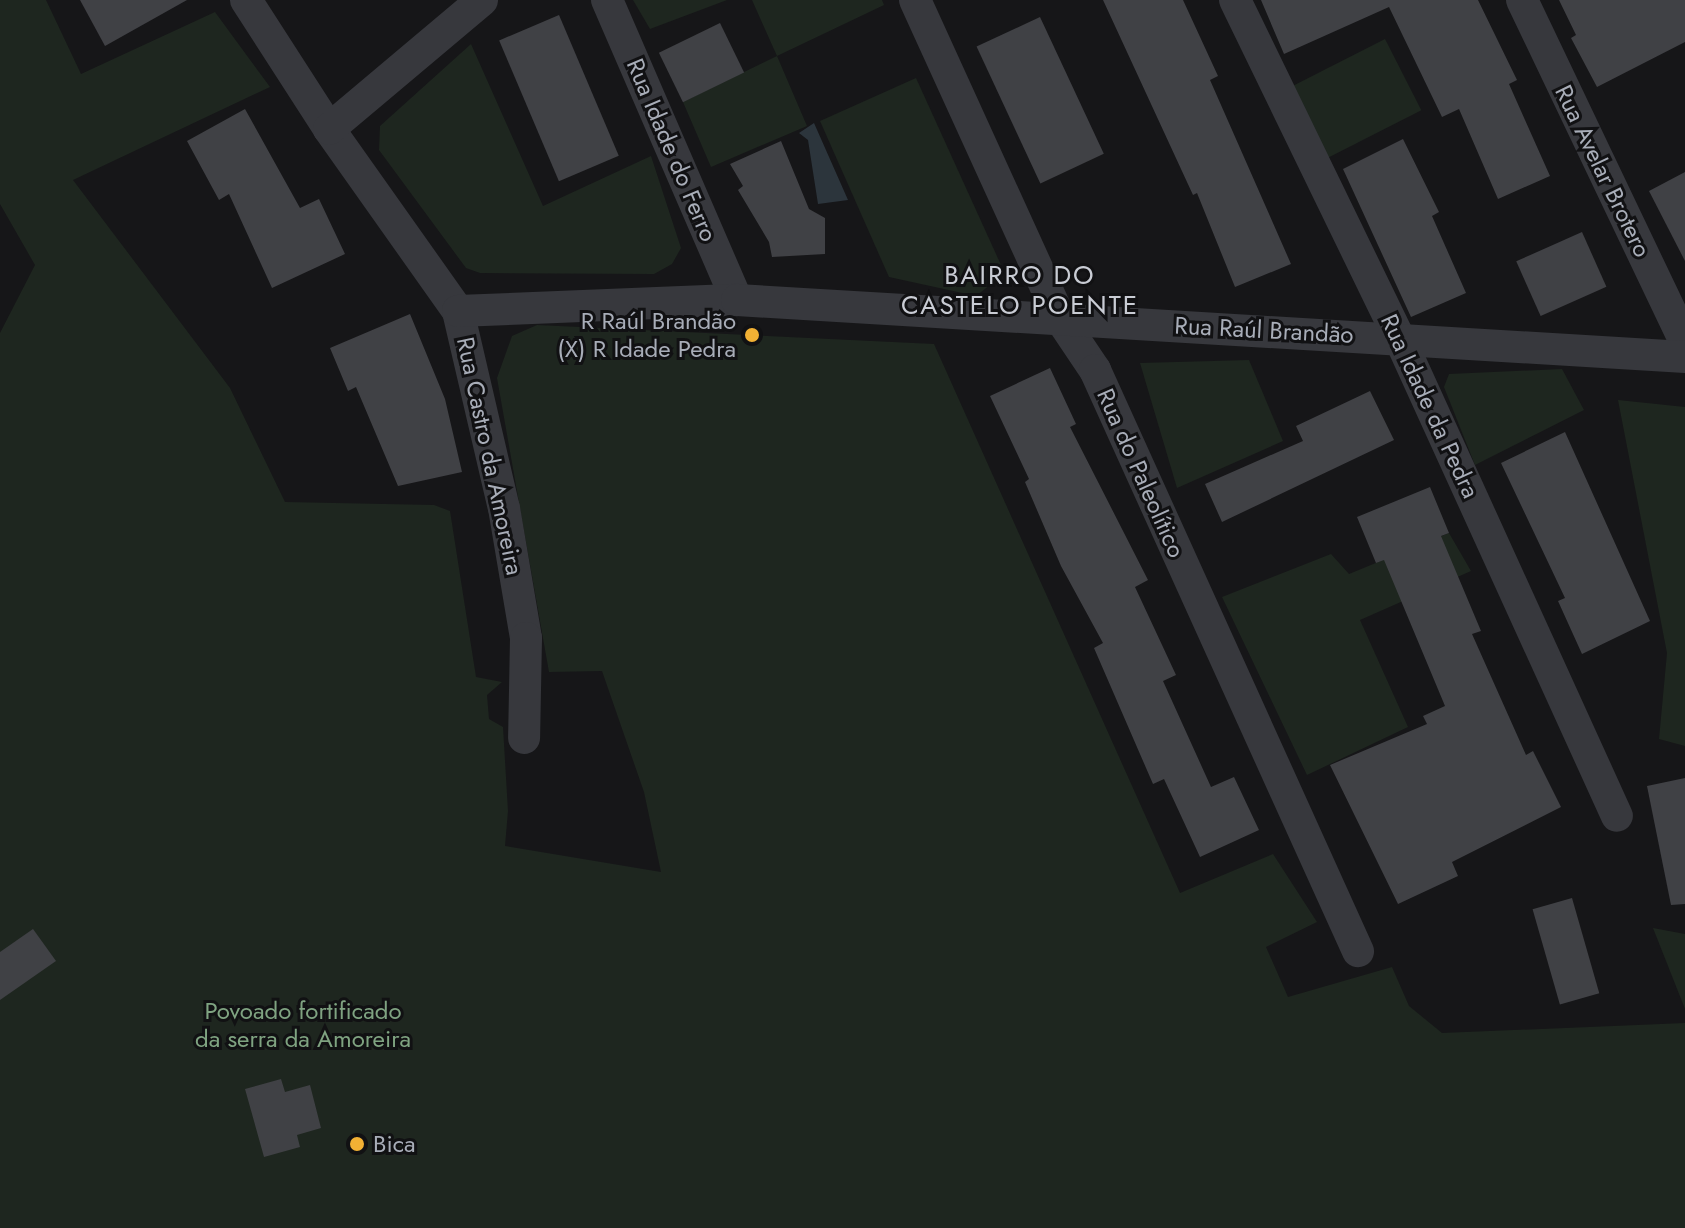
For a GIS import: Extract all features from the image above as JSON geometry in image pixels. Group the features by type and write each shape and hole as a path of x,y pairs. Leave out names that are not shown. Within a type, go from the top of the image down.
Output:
{"street":[{"name":"Rua Castro da Amoreira","path":"246,0 329,129 458,311 504,508 526,638 524,738"},
{"path":"329,129 482,0"},
{"name":"Rua Idade do Ferro","path":"607,0 737,300"},
{"name":"Rua do Paleolítico","path":"915,0 1060,318 1095,370 1358,951"},
{"name":"Rua Idade da Pedra","path":"1235,0 1399,337 1617,816"},
{"name":"Rua Avelar Brotero","path":"1522,0 1685,342"},
{"name":"Rua Raúl Brandão","path":"458,311 737,300 1399,337 1685,357"}],"green space":[{"name":"Povoado fortificado da serra da Amoreira","path":"0,0 46,0 81,74 215,12 270,87 73,180 230,388 285,502 434,505 450,511 476,677 502,682 487,695 489,719 503,727 508,811 505,846 661,872 644,792 602,671 549,672 497,378 512,336 537,325 934,344 1180,893 1273,854 1317,922 1266,947 1288,997 1392,967 1409,1006 1442,1033 1685,1023 1685,1228 0,1228 0,333 35,265 0,204"},
{"path":"633,0 727,0 650,29"},
{"path":"752,0 882,0 884,5 777,56"},
{"path":"1385,39 1421,110 1326,159 1290,88"},
{"path":"471,44 543,206 651,156 681,248 672,264 654,274 480,273 466,268 379,150 380,126"},
{"path":"777,56 807,126 711,167 683,102"},
{"path":"916,78 1001,265 995,281 976,296 889,277 820,121"},
{"path":"1249,360 1283,441 1177,488 1140,363"},
{"path":"1562,369 1584,410 1475,465 1444,387 1449,374"},
{"path":"1618,400 1685,407 1685,746 1659,739 1667,653"},
{"path":"1449,533 1471,571 1360,620 1408,727 1307,775 1222,597 1331,554 1349,574"},
{"path":"1653,928 1685,934 1685,1009"}],"shaded area":[{"path":"814,123 848,200 818,204 808,140 799,133"}],"building":[{"path":"80,0 187,0 105,46"},
{"path":"1103,0 1183,0 1218,76 1210,80 1291,264 1235,287 1197,193 1193,195"},
{"path":"1261,0 1478,0 1517,80 1509,84 1550,176 1498,199 1459,109 1442,117 1389,7 1284,54"},
{"path":"1559,0 1685,0 1685,42 1597,87 1571,38 1576,35"},
{"path":"559,15 619,156 559,181 499,40"},
{"path":"1040,17 1104,154 1040,183 977,47"},
{"path":"720,23 744,72 683,102 659,53"},
{"path":"245,109 300,208 319,199 345,254 272,288 229,194 219,200 187,141"},
{"path":"1403,139 1439,212 1432,216 1466,293 1411,317 1343,169"},
{"path":"781,141 809,209 825,218 825,254 772,257 769,242 738,190 743,186 730,164"},
{"path":"1685,172 1685,261 1649,191"},
{"path":"1582,232 1606,287 1541,316 1516,261"},
{"path":"410,314 445,399 462,472 398,486 356,387 348,391 330,348"},
{"path":"1050,368 1076,424 1070,427 1148,580 1135,587 1176,675 1163,681 1211,787 1234,777 1259,830 1200,857 1164,779 1153,784 1094,648 1103,643 1061,566 1025,482 1029,479 990,396"},
{"path":"1370,391 1394,440 1222,522 1205,484 1303,441 1296,426"},
{"path":"1565,432 1650,621 1582,654 1558,601 1565,598 1501,463"},
{"path":"1430,487 1449,533 1441,536 1481,631 1472,634 1526,755 1533,751 1561,807 1452,862 1458,876 1398,904 1330,765 1427,724 1423,716 1445,706 1384,560 1376,563 1357,517"},
{"path":"1685,778 1685,904 1671,905 1647,786"},
{"path":"1572,898 1599,993 1560,1004 1533,909"},
{"path":"33,929 56,961 0,1000 0,952"},
{"path":"281,1079 285,1092 310,1085 321,1128 297,1135 300,1147 264,1157 245,1089"}],"place":[{"name":"R Raúl Brandão (X) R Idade Pedra","path":"752,335"},
{"name":"Bica","path":"357,1144"}],"district":[{"name":"BAIRRO DO CASTELO POENTE","path":"1020,291"}]}
